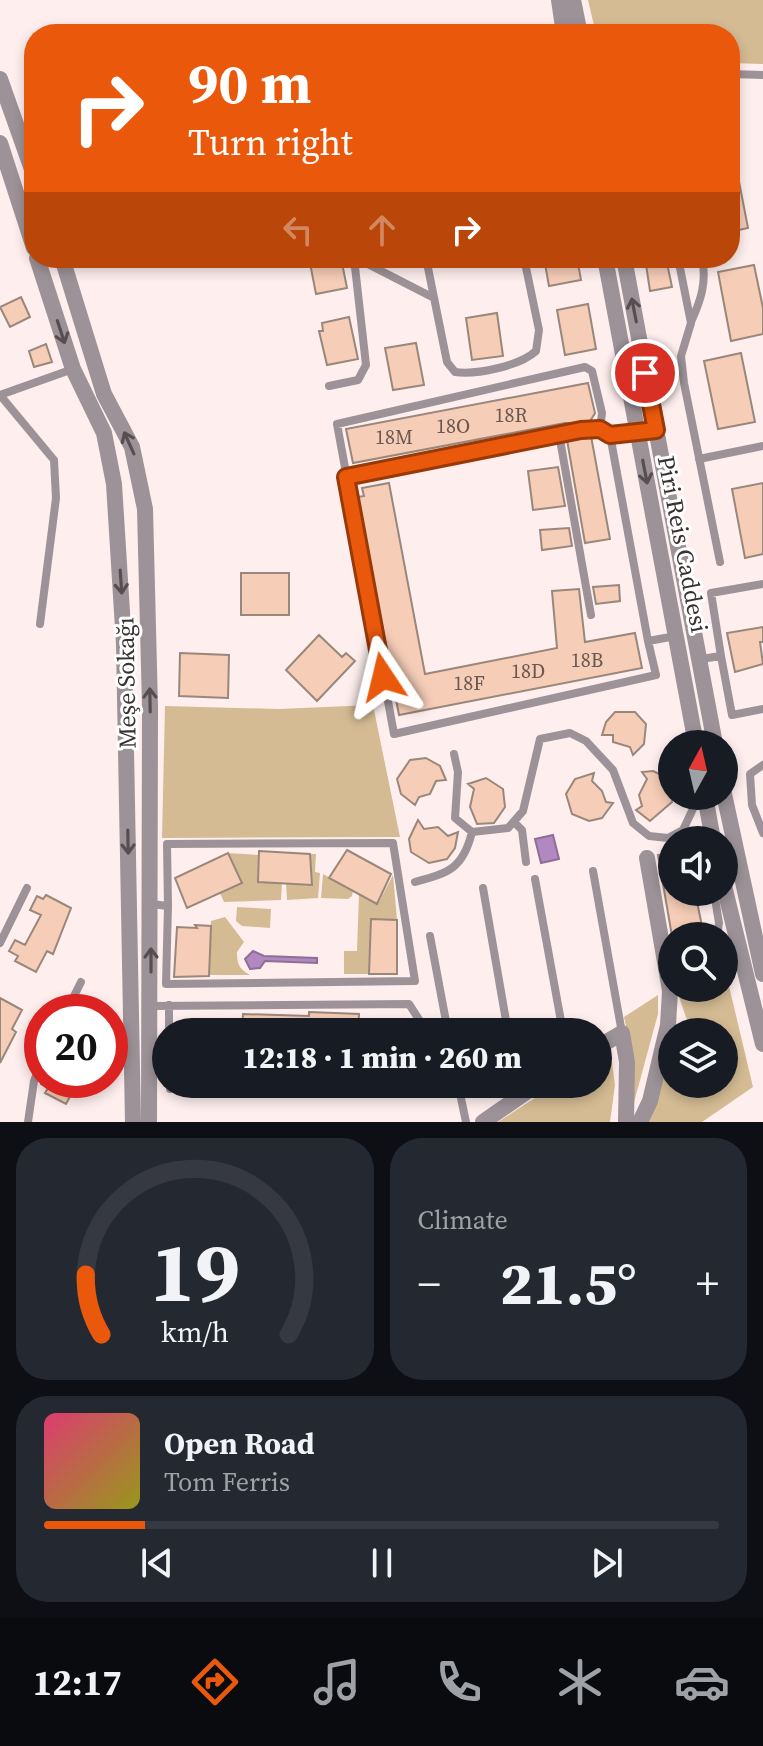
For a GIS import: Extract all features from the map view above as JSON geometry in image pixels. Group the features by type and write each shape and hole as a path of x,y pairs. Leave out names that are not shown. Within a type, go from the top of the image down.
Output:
{"street":[{"path":"559,0 563,24"},
{"path":"573,0 578,24"},
{"path":"0,79 24,147"},
{"path":"1,149 24,218"},
{"name":"Meşe Sokağı","path":"40,268 73,369 104,433 114,484 124,644 133,1122"},
{"name":"Meşe Sokağı","path":"65,268 104,394 132,447 145,509 159,905 150,1006 149,1122"},
{"name":"Piri Reis Caddesi","path":"607,268 694,730"},
{"name":"Piri Reis Caddesi","path":"626,268 713,730"},
{"path":"727,810 751,933 763,1044"},
{"path":"647,858 660,922"},
{"path":"735,906 751,933 763,974"},
{"path":"640,1122 650,1101 668,1025 669,1002"},
{"path":"612,1039 622,1033 627,1062 626,1122"},
{"path":"483,1122 511,1098"}],"lane":[{"path":"740,74 763,75"},
{"path":"329,386 358,380 366,365 356,268"},
{"path":"375,268 434,298"},
{"path":"428,268 447,362 455,372 469,373 530,357 536,351 539,330 526,268"},
{"path":"680,268 691,323"},
{"path":"704,268 701,300 681,356 720,562"},
{"path":"600,429 602,413 592,371 583,367 337,424 394,734 656,675 610,435"},
{"path":"40,624 56,498 54,460 0,395 73,369"},
{"path":"346,477 559,434 600,429 610,435 656,430"},
{"path":"559,434 591,615"},
{"path":"699,459 763,446"},
{"path":"763,584 711,593 732,715 763,709"},
{"path":"648,641 677,636"},
{"path":"701,659 721,656"},
{"path":"454,754 458,772 455,818 472,832 508,828 514,822 523,811 540,739 570,733 586,741 613,770 633,823 649,836 668,838 683,830 692,810"},
{"path":"763,765 750,774 752,805 763,833"},
{"path":"514,822 522,830 526,862"},
{"path":"415,882 449,873 462,857 472,832"},
{"path":"393,843 415,981 166,984 159,905 167,844 393,843"},
{"path":"593,871 622,1033"},
{"path":"535,879 560,1018"},
{"path":"0,943 27,888"},
{"path":"483,888 506,1018"},
{"path":"430,936 445,1018"},
{"path":"75,994 81,982"},
{"path":"150,1006 409,1004 418,1018"},
{"path":"169,1005 169,1018"},
{"path":"28,1122 32,1098"},
{"path":"461,1098 466,1122"}],"shaded area":[{"path":"588,0 763,0 763,64 740,63 740,24 594,24"},
{"path":"373,705 400,837 162,838 165,706 278,709"},
{"path":"553,835 559,859 541,863 535,839"},
{"path":"228,853 259,855 258,881 282,883 281,900 224,902 220,893 241,883"},
{"path":"310,854 316,854 315,872 320,873 318,898 287,900 286,883 312,885"},
{"path":"323,874 353,891 352,896 348,899 321,898"},
{"path":"393,875 397,920 371,919 369,974 344,974 344,951 357,951 359,894 378,904"},
{"path":"237,907 271,909 270,928 242,926 236,921"},
{"path":"225,917 244,942 237,952 237,960 250,975 209,975 211,921"},
{"path":"253,951 264,956 317,958 317,963 265,961 260,968 250,969 245,959"},
{"path":"658,995 658,1014 633,1106 631,1049 624,1017"},
{"path":"681,1002 733,1002 737,1018 686,1018"},
{"path":"738,1024 753,1087 738,1097"},
{"path":"612,1063 615,1085 610,1122 498,1122 535,1098 612,1098"},
{"path":"658,1087 658,1098 737,1098 702,1122 647,1122"}],"building":[{"path":"740,187 748,228 740,230"},
{"path":"754,265 763,308 763,334 731,341 718,272"},
{"path":"311,268 343,268 347,288 316,294"},
{"path":"546,268 579,268 581,280 549,286"},
{"path":"647,268 668,268 672,287 650,291"},
{"path":"21,297 30,317 10,327 0,307"},
{"path":"588,304 596,349 565,355 557,310"},
{"path":"497,313 503,356 472,360 466,318"},
{"path":"349,317 358,359 327,365 319,331 323,331 322,323"},
{"path":"416,343 424,385 393,390 385,348"},
{"path":"46,344 52,362 34,367 29,351"},
{"path":"741,353 755,422 718,429 704,361"},
{"path":"588,383 595,413 589,423 565,423 353,463 346,429"},
{"path":"591,436 610,539 585,543 567,440"},
{"path":"558,467 565,506 533,510 528,471"},
{"path":"389,483 425,674 557,648 552,591 579,589 585,642 635,633 642,668 399,715 358,497 364,496 362,488"},
{"path":"763,483 763,554 745,558 732,489"},
{"path":"569,528 572,546 542,550 540,530"},
{"path":"241,573 289,573 289,615 241,615"},
{"path":"619,585 620,601 596,604 593,587"},
{"path":"763,627 763,642 760,642 763,664 735,672 727,633"},
{"path":"319,635 342,657 346,653 355,661 317,701 286,670"},
{"path":"180,653 229,655 228,698 179,696"},
{"path":"615,712 635,712 646,724 644,744 633,755 630,747 613,742 613,735 602,735 606,722"},
{"path":"426,758 440,766 446,780 436,781 430,794 419,797 415,805 401,794 397,779 410,760"},
{"path":"642,772 658,773 658,810 663,810 650,821 636,810 642,806 639,795 647,779"},
{"path":"594,773 592,781 602,791 606,802 613,803 602,818 589,821 572,814 566,794 575,779"},
{"path":"486,778 503,789 505,807 494,823 477,824 470,807 474,789 468,784"},
{"path":"418,820 424,829 438,827 448,836 458,832 455,848 447,859 429,863 411,852 409,839"},
{"path":"347,850 391,874 377,904 329,878"},
{"path":"259,851 310,854 312,885 258,882"},
{"path":"228,853 242,883 187,908 175,878"},
{"path":"46,895 71,908 53,954 47,951 36,972 15,961 18,956 9,951 15,940 25,945 41,915 30,910 37,896 43,899"},
{"path":"667,906 698,906 701,922 670,922"},
{"path":"371,919 397,920 397,974 369,974"},
{"path":"195,925 211,926 209,976 174,977 177,927 197,928"},
{"path":"0,998 22,1010 12,1029 16,1032 0,1063"},
{"path":"309,1012 359,1014 359,1018 243,1018 243,1014 309,1016"},
{"path":"55,1098 69,1098 66,1104"}],"route":[{"path":"383,677 346,477 581,430 600,429 610,435 656,430 645,373"}]}
